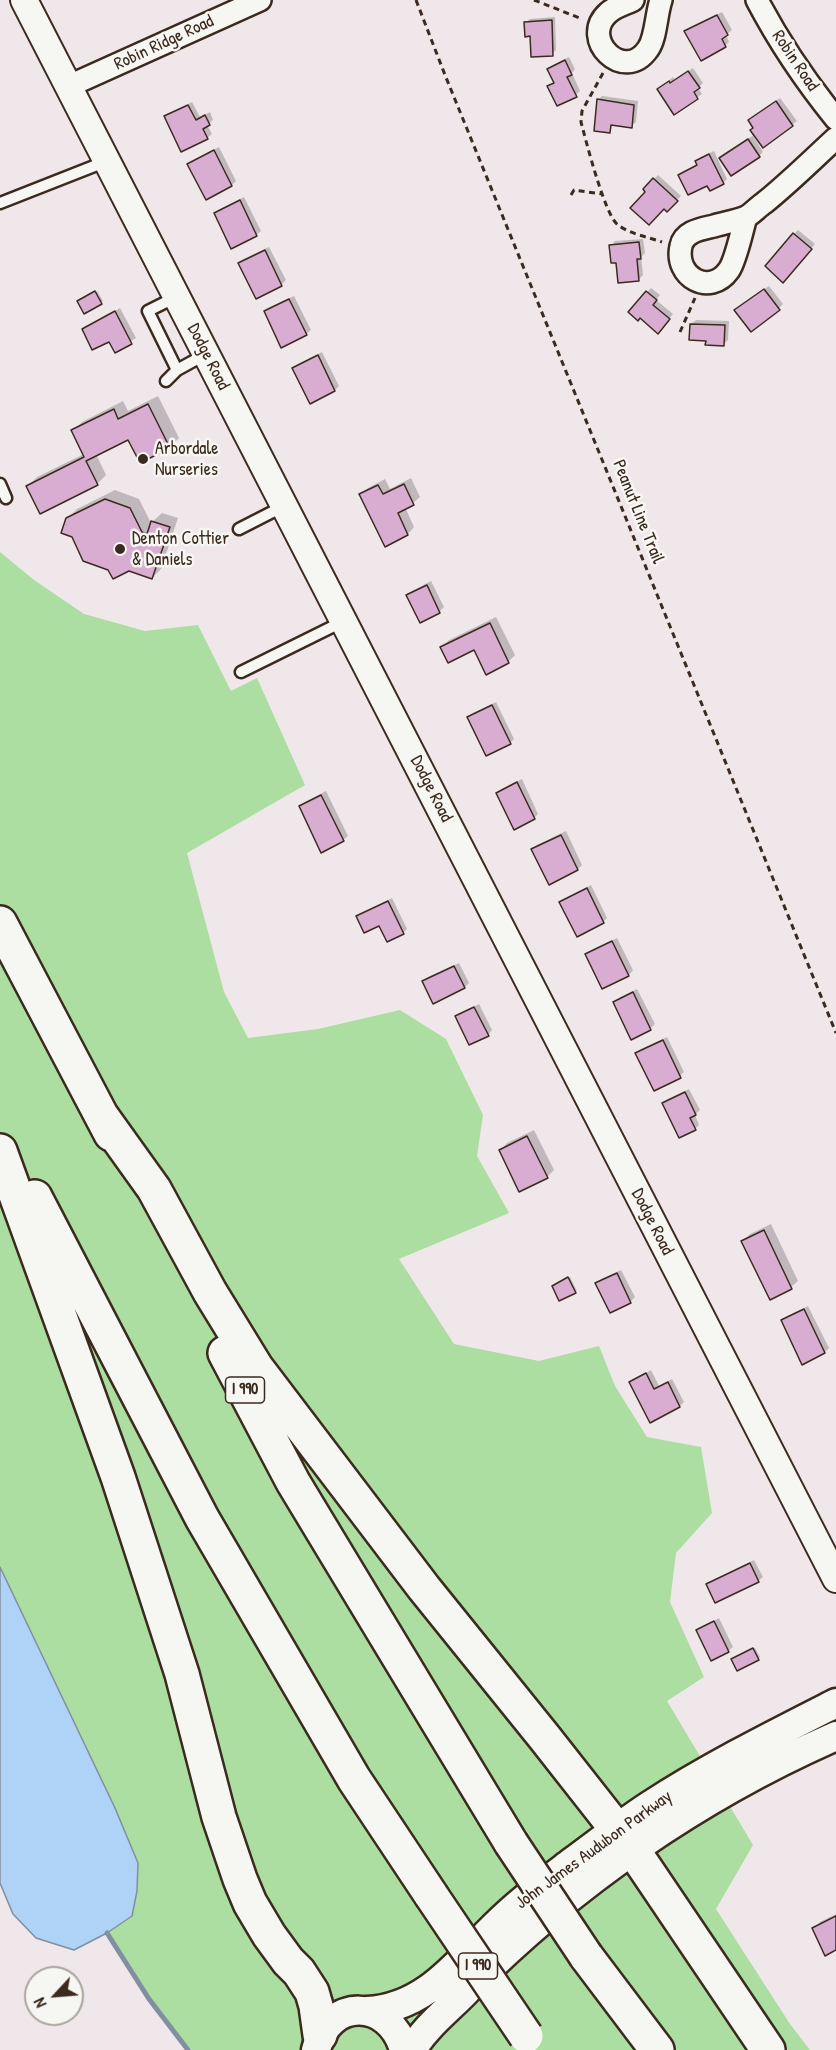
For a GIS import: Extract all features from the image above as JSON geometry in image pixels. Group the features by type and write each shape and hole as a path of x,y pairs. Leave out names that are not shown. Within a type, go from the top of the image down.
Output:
{"highway":[{"name":"I 990","path":"0,923 293,1482 511,1844 586,1956 657,2050"},
{"path":"101,1115 154,1189 210,1292 256,1367 424,1588 625,1840 768,2050"},
{"name":"I 990","path":"0,1129 202,1518 354,1779 531,2043"},
{"path":"0,1151 118,1477 182,1674 219,1817 240,1879 250,1904 269,1935 312,1992 316,2006 318,2043"}],"main road":[{"name":"John James Audubon Parkway","path":"412,2050 435,2022 504,1953 625,1840 650,1806 698,1777 836,1703"},
{"name":"John James Audubon Parkway","path":"318,2043 328,2024 339,2015 404,2004 433,1987 446,1977 499,1922 534,1892 625,1840 836,1736"},
{"path":"367,2011 381,2016 392,2024 401,2037 404,2050"}],"street":[{"name":"Dodge Road","path":"24,0 836,1580"},
{"name":"Robin Ridge Road","path":"69,86 260,0"},
{"path":"633,0 609,11 598,32 600,42 611,58 628,62 640,58 648,50 653,40 661,0"},
{"name":"Robin Road","path":"757,0 809,84 836,119"},
{"path":"746,217 729,270 720,279 709,283 702,282 686,273 680,260 680,248 689,234 746,217 781,189 836,138"}],"lane":[{"path":"0,203 107,161"},
{"path":"176,296 148,311 177,370"},
{"path":"166,381 177,370 206,354"},
{"path":"0,484 6,498"},
{"path":"239,529 284,505"},
{"path":"241,672 344,621"}],"path":[{"name":"Peanut Line Trail","path":"416,0 453,97 836,1033"},
{"path":"534,0 600,26"},
{"path":"611,58 582,111 581,122 612,219 617,225 680,248"},
{"path":"572,195 574,190 603,194"},
{"path":"680,332 702,282"}],"green space":[{"path":"0,552 34,580 84,614 145,631 198,625 231,691 257,678 305,785 187,853 224,992 248,1038 318,1029 400,1010 446,1039 483,1115 477,1156 509,1213 399,1259 454,1344 539,1361 599,1346 615,1386 647,1437 701,1447 712,1513 676,1553 670,1602 704,1677 667,1701 753,1845 716,1909 790,2024 810,2050 188,2050 149,1999 107,1933 132,1916 138,1863 115,1808 0,1567"}],"water":[{"path":"0,1567 115,1808 138,1863 137,1891 132,1916 107,1933 74,1950 36,1938 13,1914 0,1883"}],"building":[{"path":"717,15 728,35 722,39 726,47 701,61 684,31"},
{"path":"552,20 553,56 531,57 530,36 525,37 524,22"},
{"path":"565,60 572,75 567,77 577,97 557,106 547,86 554,83 547,69"},
{"path":"688,71 700,88 694,92 698,99 674,115 657,89"},
{"path":"597,99 634,105 632,128 611,125 610,133 594,131"},
{"path":"776,101 793,126 763,148 750,130 753,128 748,120"},
{"path":"188,105 196,120 205,115 210,125 203,129 208,139 181,152 164,116"},
{"path":"748,139 760,157 731,176 719,158"},
{"path":"214,150 232,186 206,200 187,164"},
{"path":"709,154 724,184 710,191 707,186 688,195 678,175 697,165 695,161"},
{"path":"653,178 678,201 667,212 664,209 649,225 630,208 645,192 643,189"},
{"path":"240,200 257,236 231,249 214,213"},
{"path":"793,233 812,249 783,283 765,266"},
{"path":"639,242 641,259 637,259 639,281 618,283 616,263 611,263 609,245"},
{"path":"265,250 282,286 256,299 238,263"},
{"path":"764,289 780,310 751,332 734,310"},
{"path":"95,291 102,304 84,314 77,301"},
{"path":"646,291 657,300 653,305 670,319 658,334 640,318 638,321 628,312"},
{"path":"289,299 307,335 281,348 264,311"},
{"path":"115,311 132,344 115,353 109,342 92,350 82,329"},
{"path":"690,324 725,325 724,346 705,345 706,341 689,340"},
{"path":"318,355 335,391 310,404 292,368"},
{"name":"Arbordale Nurseries","path":"148,404 170,448 140,463 128,440 86,461 98,485 40,514 26,486 84,457 71,430 114,409 118,419"},
{"path":"404,484 414,505 398,513 408,535 385,547 359,494 378,485 383,494"},
{"name":"Denton Cottier & Daniels","path":"105,499 130,508 142,532 147,534 151,521 170,527 152,579 129,571 113,579 108,570 83,561 72,537 61,533 66,518"},
{"path":"427,585 440,613 420,623 406,595"},
{"path":"490,623 509,663 486,675 474,650 448,663 440,647"},
{"path":"492,705 511,744 486,756 467,717"},
{"path":"517,782 535,819 514,830 496,793"},
{"path":"321,795 344,841 321,853 299,806"},
{"path":"561,835 578,870 549,885 531,849"},
{"path":"587,888 604,923 577,937 559,902"},
{"path":"388,901 404,934 387,942 379,926 364,933 356,916"},
{"path":"612,941 629,976 602,989 585,954"},
{"path":"454,966 465,988 433,1004 422,981"},
{"path":"633,992 651,1030 631,1040 613,1002"},
{"path":"474,1007 489,1036 469,1045 455,1016"},
{"path":"663,1040 681,1078 654,1091 635,1053"},
{"path":"685,1092 696,1115 690,1118 696,1130 679,1138 662,1103"},
{"path":"527,1136 548,1178 519,1192 499,1150"},
{"path":"764,1230 792,1289 770,1300 741,1241"},
{"path":"617,1273 631,1303 610,1313 595,1283"},
{"path":"568,1277 576,1293 559,1301 552,1286"},
{"path":"804,1309 825,1353 802,1365 781,1320"},
{"path":"646,1373 654,1389 668,1382 680,1407 650,1423 629,1382"},
{"path":"750,1563 759,1582 715,1603 706,1584"},
{"path":"714,1621 729,1652 711,1661 696,1630"},
{"path":"753,1648 759,1660 737,1671 731,1659"},
{"path":"836,1916 836,1950 825,1956 812,1928"}],"waterway":[{"path":"107,1933 149,1999 188,2050"}],"place":[{"name":"Arbordale Nurseries","path":"143,459"},
{"name":"Denton Cottier & Daniels","path":"120,549"}]}
